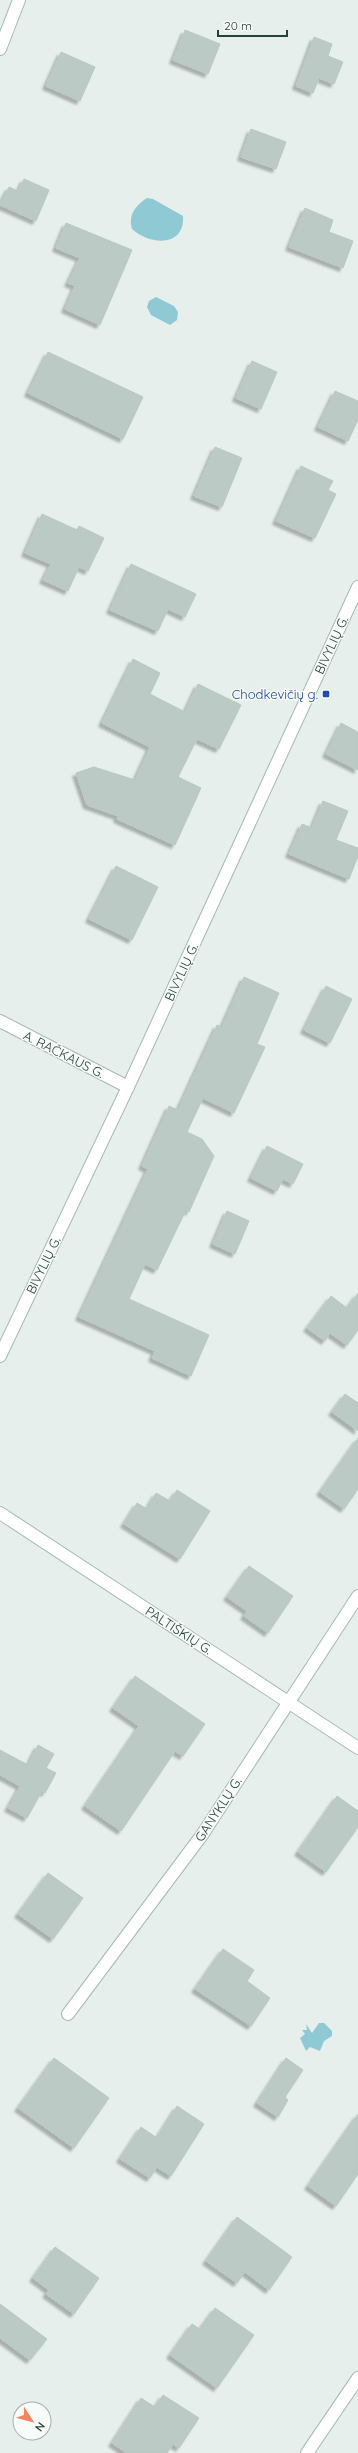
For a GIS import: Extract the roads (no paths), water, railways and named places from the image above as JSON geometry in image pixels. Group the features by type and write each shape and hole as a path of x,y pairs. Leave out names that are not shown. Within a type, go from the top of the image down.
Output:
{"street":[{"path":"0,49 19,0"},
{"name":"BIVYLIŲ G.","path":"0,1356 128,1087 358,587"},
{"name":"A. RAČKAUS G.","path":"0,1021 128,1087"},
{"name":"PALTIŠKIŲ G.","path":"0,1513 358,1748"},
{"name":"GANYKLŲ G.","path":"68,2014 202,1835 287,1701 358,1596"},
{"path":"307,2453 358,2378"}],"water":[{"path":"147,198 153,199 183,216 182,226 178,234 165,240 156,240 147,238 132,229 132,215 139,204"},
{"path":"156,297 174,306 178,312 177,320 170,325 151,315 147,307 149,301"},
{"path":"319,2023 324,2023 332,2031 332,2036 324,2041 320,2051 310,2047 306,2051 300,2038 305,2034 302,2030 307,2030 306,2024 312,2033"}],"place":[{"name":"Chodkevičių g.","path":"326,694"}]}
